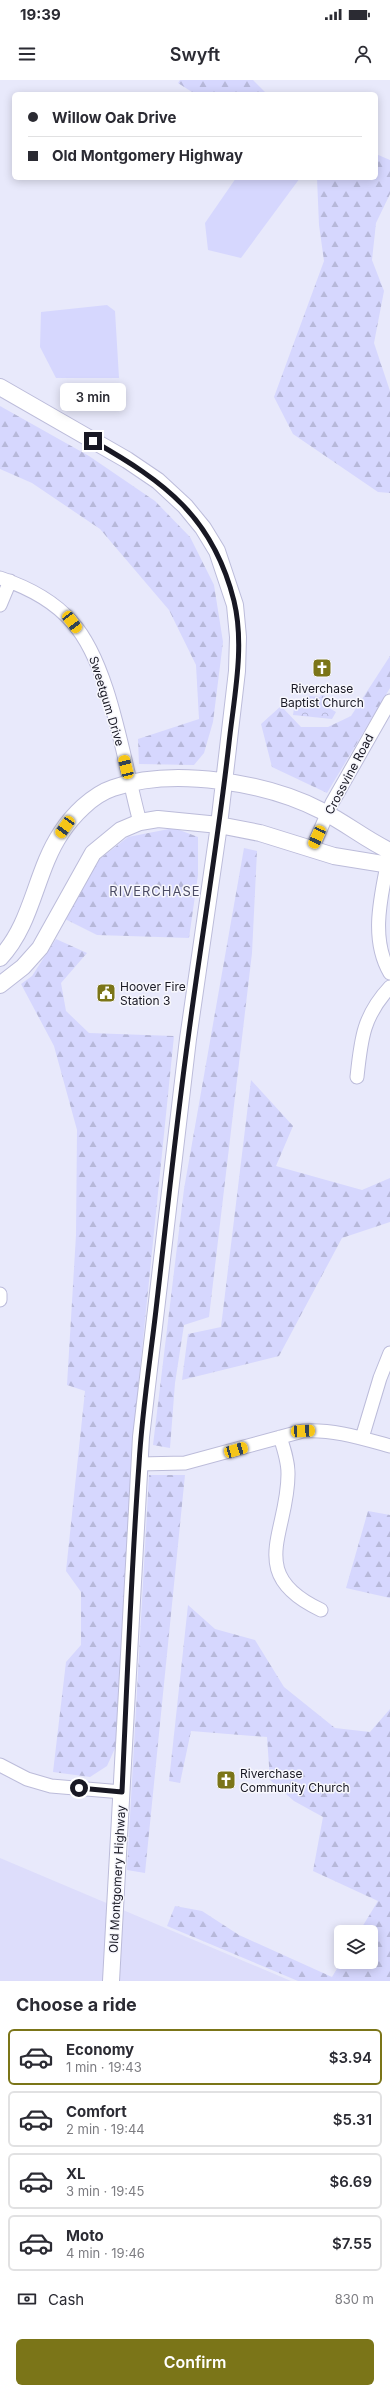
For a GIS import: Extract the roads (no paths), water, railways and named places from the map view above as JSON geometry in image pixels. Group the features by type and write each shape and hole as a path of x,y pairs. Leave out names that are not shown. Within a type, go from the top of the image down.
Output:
{"street":[{"name":"Old Montgomery Highway","path":"0,387 127,460 158,481 185,506 212,541 235,605 238,637 237,671 220,826 188,1039 139,1464 111,1981"},
{"path":"0,605 5,580"},
{"name":"Sweetgum Drive","path":"5,580 30,590 60,610 72,622 92,650 115,722 129,784 140,822"},
{"name":"Crossvine Road","path":"312,849 328,814 390,701"},
{"path":"0,958 11,944 25,919 49,859 65,827 99,795 112,788 172,778 224,782 283,795 328,814 389,858"},
{"path":"0,985 23,967 40,948 93,853 121,830 140,822 174,820 220,826 260,833 334,856 389,858"},
{"path":"389,858 378,925 378,940 384,962 390,973"},
{"path":"357,1077 364,1027 375,1005 390,987"},
{"path":"0,1294 0,1300"},
{"path":"362,1438 380,1378 390,1353"},
{"path":"139,1464 186,1463 303,1431 320,1430 362,1438 390,1446"},
{"path":"280,1437 288,1472 276,1547 280,1572 291,1593 304,1602 321,1610"},
{"path":"0,1765 27,1779 51,1786 122,1792"}],"place":[{"name":"Riverchase Baptist Church","path":"322,668"},
{"name":"Hoover Fire Station 3","path":"106,993"},
{"name":"Riverchase Community Church","path":"226,1780"}],"district":[{"name":"RIVERCHASE","path":"155,891"}]}
